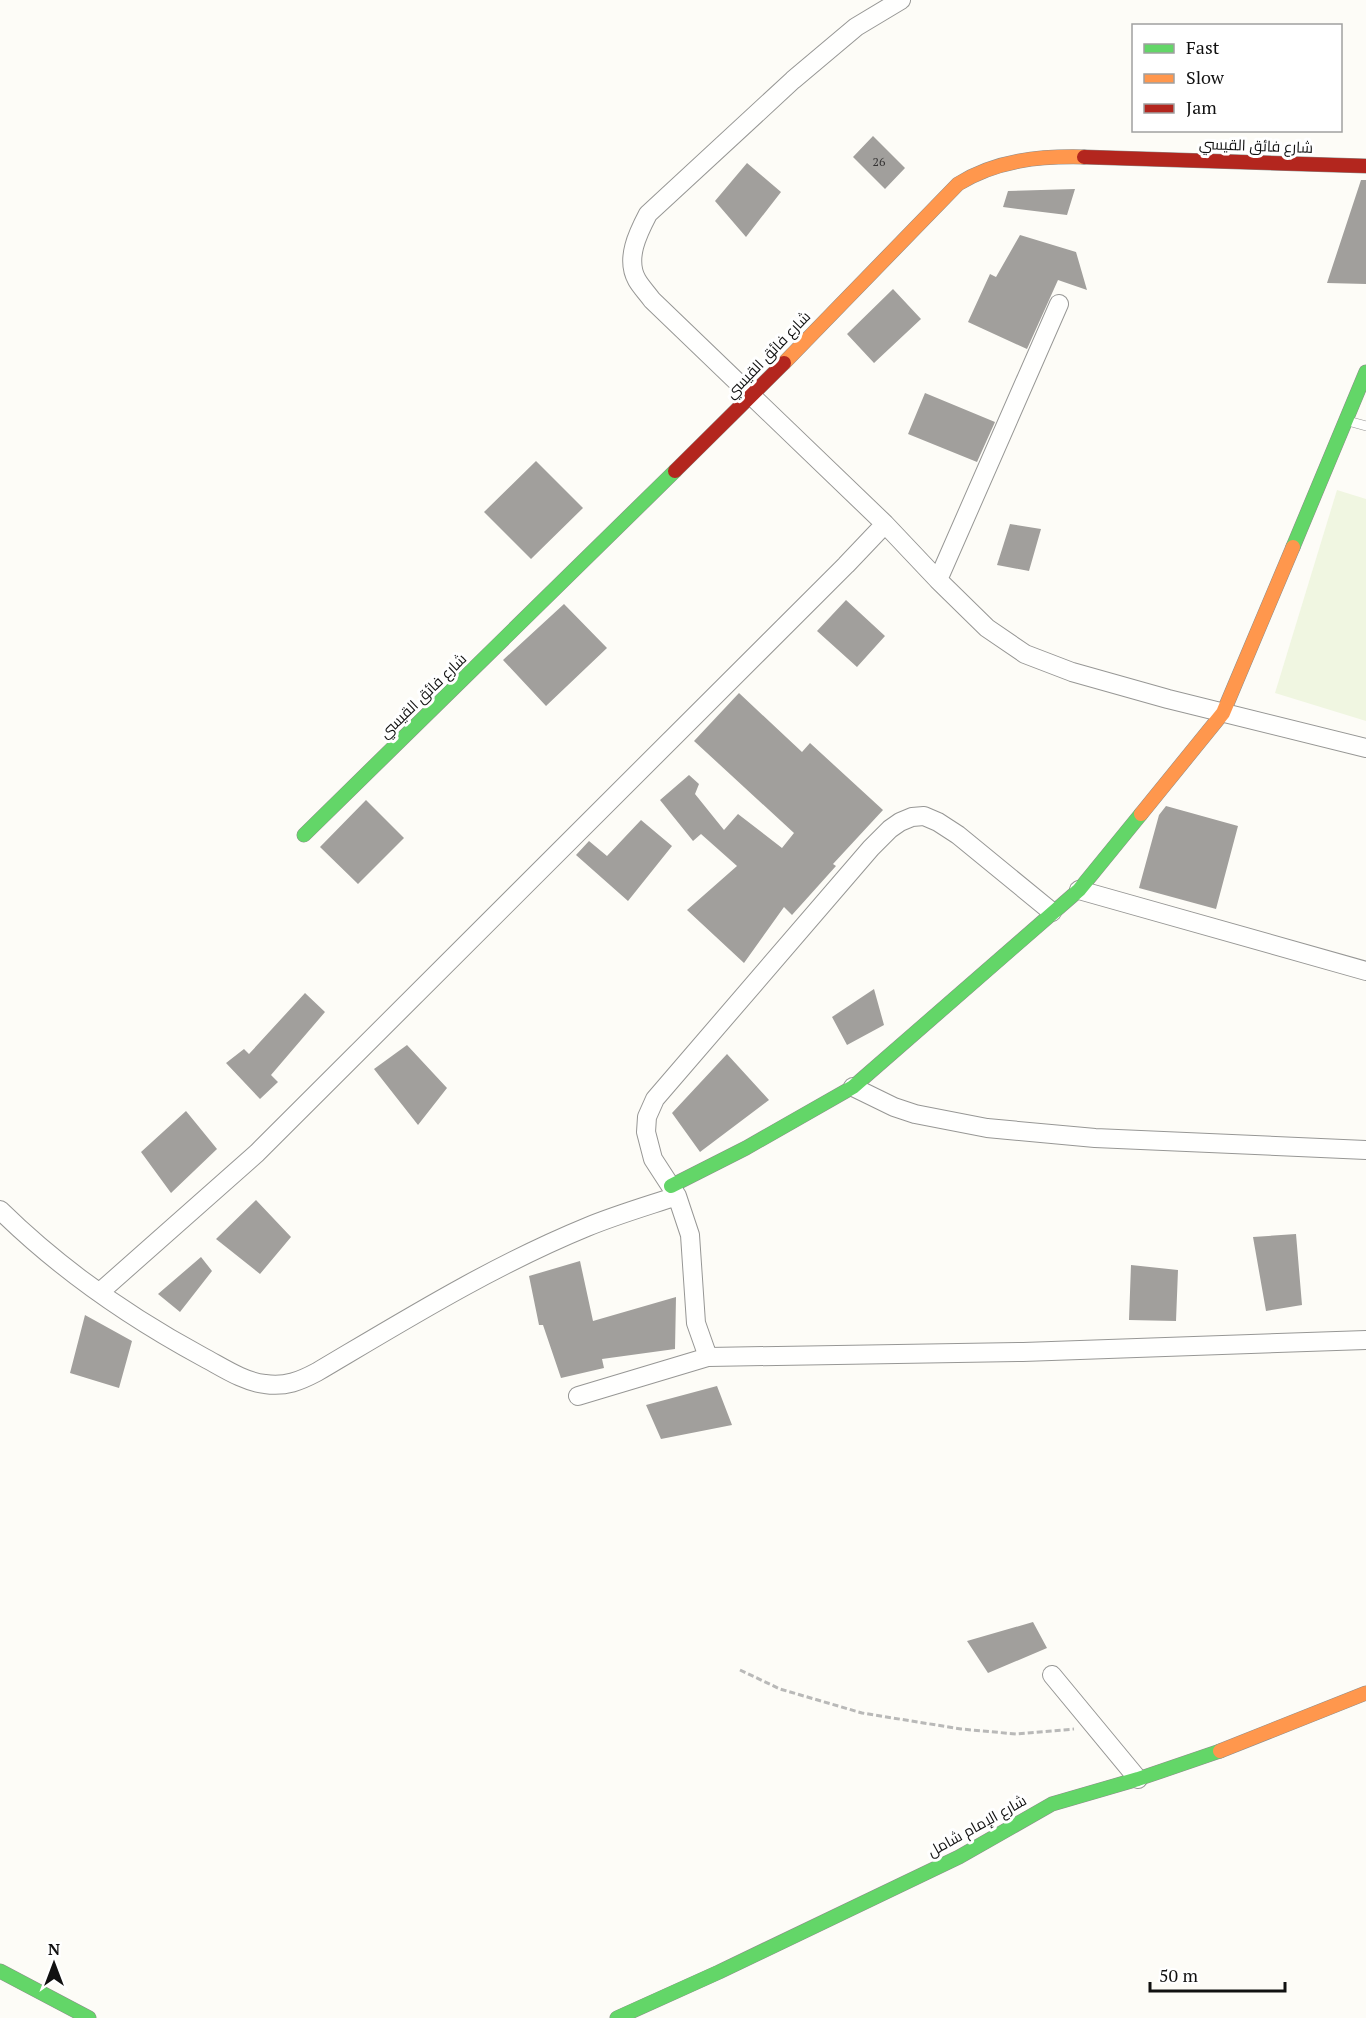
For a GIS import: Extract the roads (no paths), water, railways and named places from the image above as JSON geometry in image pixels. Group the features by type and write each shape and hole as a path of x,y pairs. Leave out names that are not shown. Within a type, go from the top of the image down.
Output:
{"street":[{"path":"901,0 856,27 793,80 648,214 632,254 635,278 652,300 885,524 987,628 1025,654 1072,672 1223,713 1366,748"},
{"name":"شارع فائق القيسي","path":"304,835 751,396 958,184 972,173 995,165 1030,158 1366,166"},
{"path":"938,580 1059,304"},
{"path":"0,1210 60,1265 165,1336 246,1379 263,1384 295,1383 485,1275 587,1227 674,1191 853,1087 1079,890 1223,713 1366,372"},
{"path":"100,1292 257,1153 885,524"},
{"path":"708,1357 696,1323 691,1243 674,1191 653,1159 645,1132 647,1117 655,1098 871,848 890,829 912,817 924,816 958,835 1052,912"},
{"path":"1079,890 1366,971"},
{"path":"853,1087 885,1103 915,1114 987,1128 1095,1138 1366,1150"},
{"path":"578,1396 708,1357 1023,1352 1366,1340"},
{"path":"1052,1675 1138,1779"},
{"name":"شارع الإمام شامل","path":"616,2018 719,1972 959,1857 1052,1804 1209,1756 1366,1693"},
{"path":"0,1971 89,2018"}],"lane":[{"path":"1346,420 1366,426"}]}
